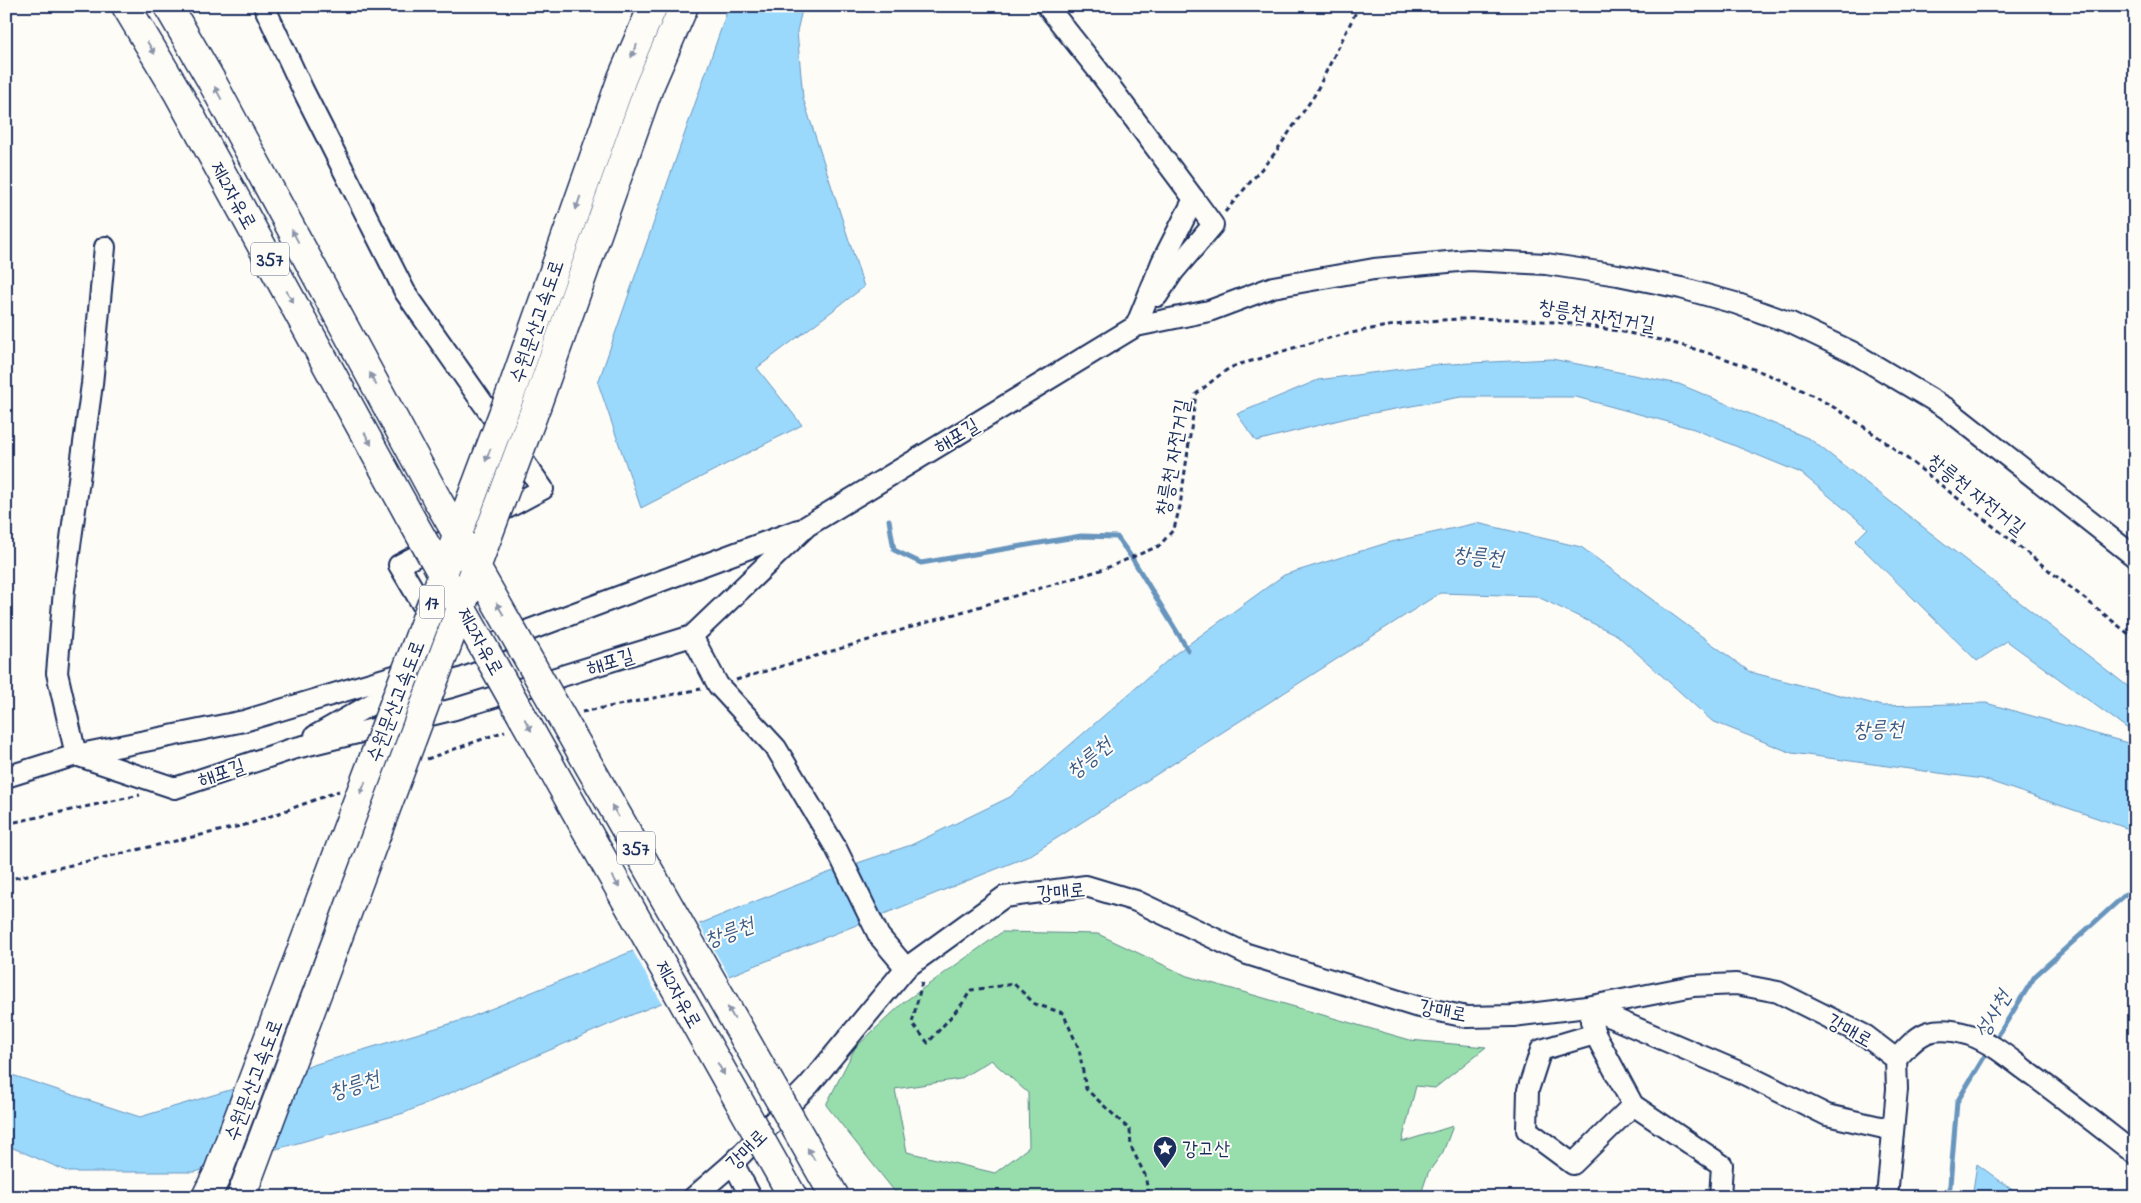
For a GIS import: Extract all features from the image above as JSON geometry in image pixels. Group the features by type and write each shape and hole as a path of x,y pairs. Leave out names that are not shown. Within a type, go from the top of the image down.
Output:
{"highway":[{"name":"제2자유로","path":"126,6 178,93 409,515 793,1197"},
{"name":"제2자유로","path":"168,6 211,80 437,499 835,1197"},
{"name":"수원문산고속도로","path":"206,1197 224,1156 512,390 622,78 653,6"},
{"name":"수원문산고속도로","path":"241,1197 536,407 649,87 684,6"}],"street":[{"path":"264,6 303,90 405,292 542,489 399,565 454,658"},
{"path":"1047,6 1097,68 1213,225 1173,272 1136,326"},
{"path":"1136,326 1162,262 1194,199"},
{"path":"76,756 58,673 64,590 92,384 105,247"},
{"path":"1136,326 1209,311 1273,288 1374,269 1469,260 1546,264 1618,275 1680,288 1735,303 1792,323 1861,357 1946,408 2135,557"},
{"name":"해포길","path":"76,756 175,788 292,748 455,708 692,636 807,526 1136,326"},
{"path":"6,777 76,756 244,721 454,658 807,526"},
{"path":"692,636 718,685 776,748 836,848 879,936 906,968"},
{"path":"292,748 454,658"},
{"name":"강매로","path":"694,1197 733,1163 809,1084 906,968 1004,896 1086,886 1136,901 1247,954 1415,1006 1467,1017 1513,1016 1588,1007 1694,986 1736,984 1778,992 1866,1036 1896,1059"},
{"path":"1588,1007 1594,1034 1633,1105 1722,1165 1720,1197"},
{"path":"1588,1007 1746,1075 1827,1115 1893,1130"},
{"path":"1887,1197 1897,1089 1896,1059 1918,1038 1928,1032 1939,1030 1955,1031 1987,1043 2038,1079 2135,1154"},
{"path":"1594,1034 1541,1050 1528,1090 1527,1130 1573,1164 1633,1105"},
{"path":"733,1163 751,1197"}],"path":[{"path":"1213,225 1275,153 1314,96 1359,6"},
{"name":"창릉천 자전거길","path":"1104,569 1159,546 1174,529 1180,506 1196,394 1230,368 1298,346 1373,328 1442,318 1493,317 1541,320 1659,340 1718,357 1774,376 1830,405 1883,439 2135,638"},
{"path":"6,824 175,788"},
{"path":"922,982 912,1023 928,1043 962,1004 971,990 1014,984 1035,1004 1062,1013 1079,1049 1086,1089 1130,1130 1131,1147 1145,1175 1149,1197"}],"green space":[{"path":"1002,932 1098,934 1187,976 1410,1040 1486,1047 1435,1088 1416,1086 1402,1142 1453,1126 1443,1152 1428,1173 1420,1197 899,1197 826,1105 855,1048 904,1002","holes":["991,1060 1028,1093 1029,1147 995,1173 907,1152 895,1089 960,1079"]}],"water":[{"path":"729,6 803,6 797,31 803,98 864,287 757,368 802,425 641,508 598,383"},
{"path":"1552,359 1679,384 1810,439 2135,692 2135,734 2007,641 1977,661 1855,541 1868,528 1801,473 1694,429 1576,397 1461,397 1351,417 1256,441 1237,414 1318,380 1431,365"},
{"name":"창릉천","path":"1477,523 1581,547 1750,672 1882,706 1986,703 2135,745 2135,831 1983,779 1792,753 1712,721 1617,635 1536,596 1440,593 1029,856 624,1018 404,1113 195,1172 69,1172 6,1145 6,1073 140,1117 466,1019 825,874 911,845 1010,797 1175,654 1284,575 1387,543"},
{"path":"1977,1164 2022,1197 1972,1197"}],"pier":[{"path":"698,922 730,978 663,1005 632,949"}],"waterway":[{"path":"889,520 894,550 921,563 1081,536 1117,537 1132,558 1188,650"},
{"name":"성사천","path":"1994,1042 2035,976 2135,886"},
{"name":"성사천","path":"1949,1197 1957,1102 1989,1049"}],"place":[{"name":"강고산","path":"1165,1169"}]}
